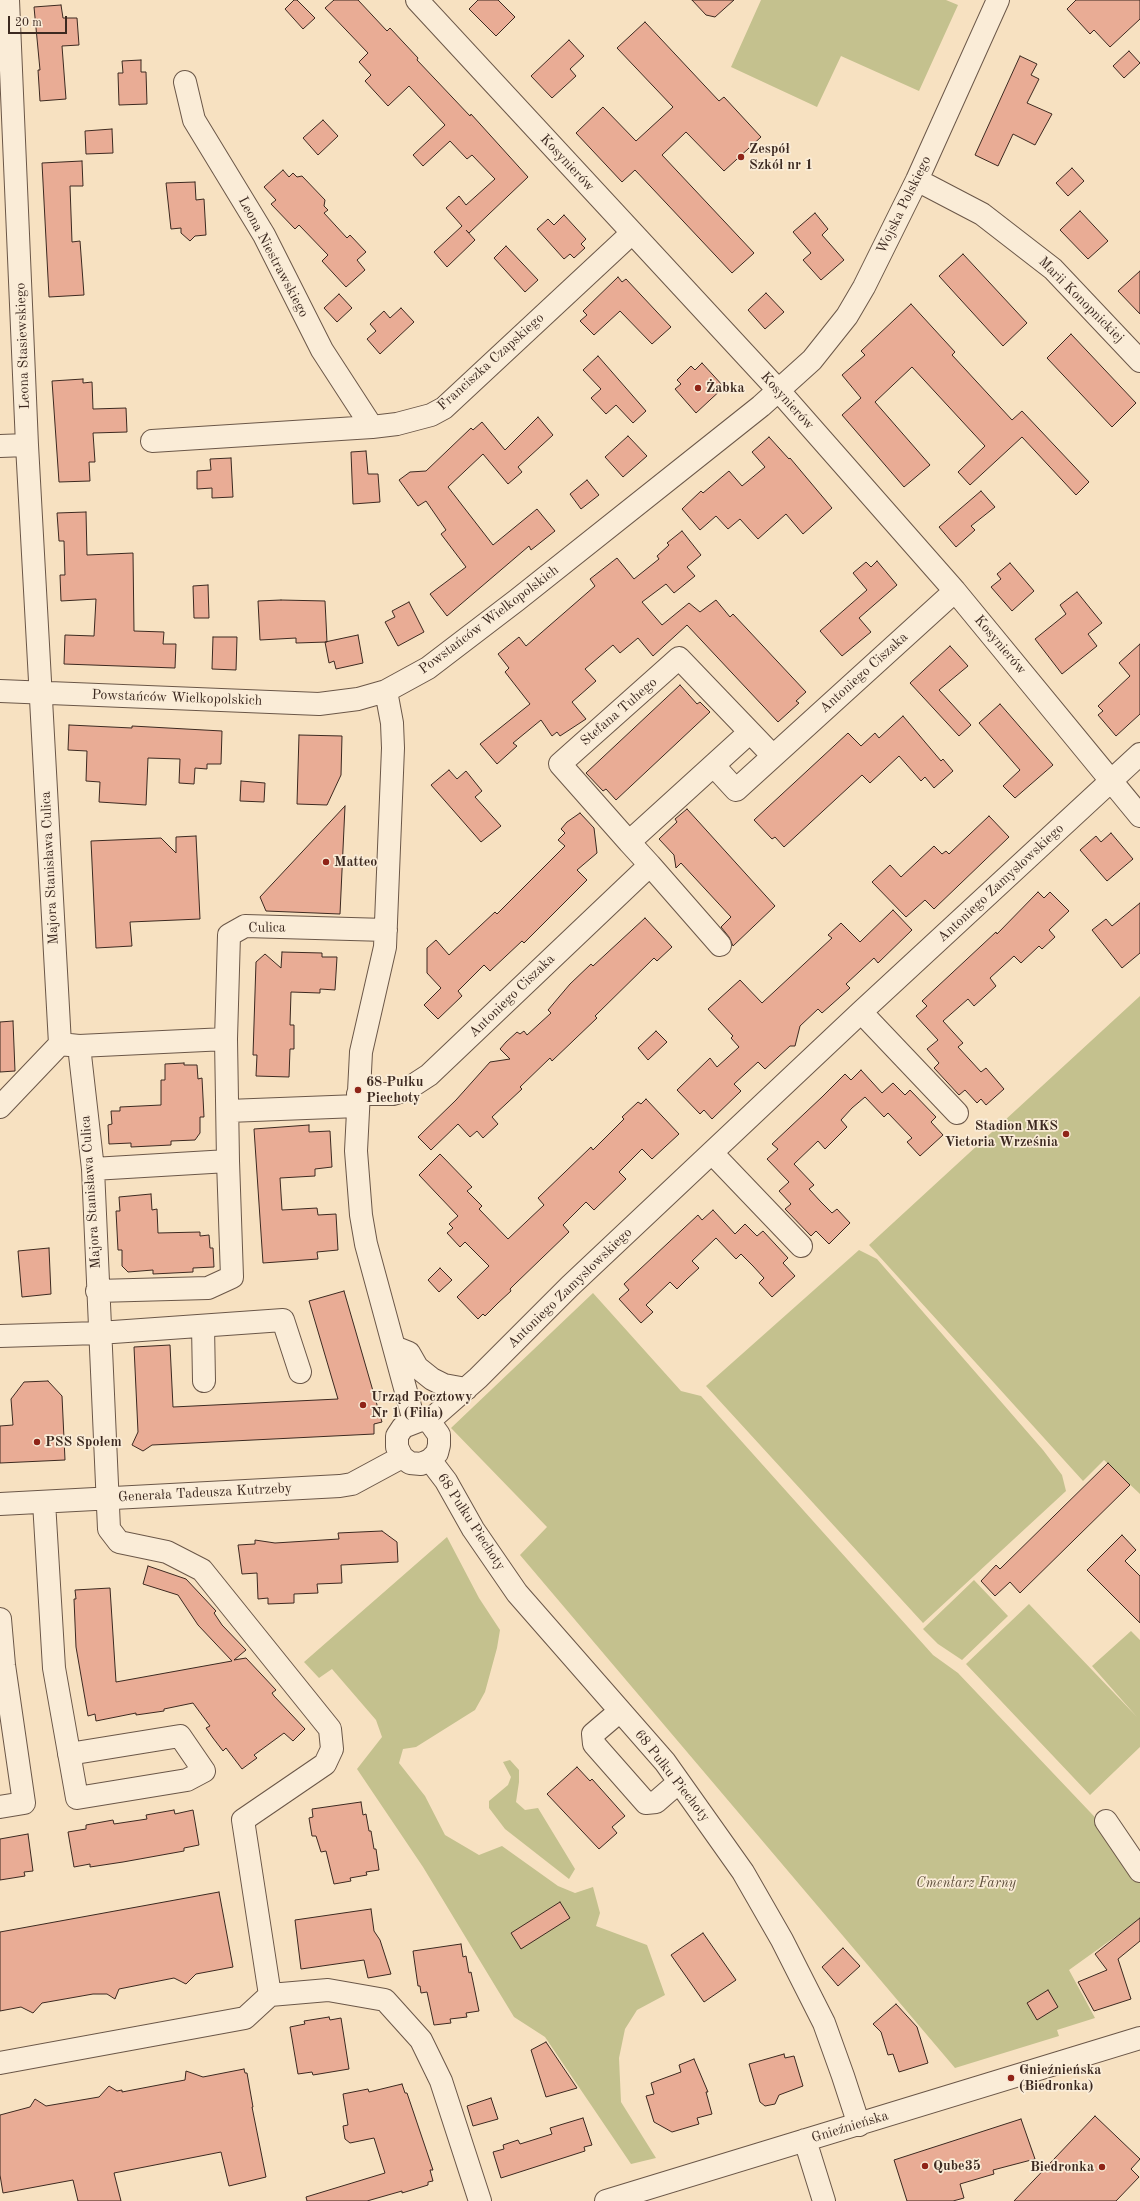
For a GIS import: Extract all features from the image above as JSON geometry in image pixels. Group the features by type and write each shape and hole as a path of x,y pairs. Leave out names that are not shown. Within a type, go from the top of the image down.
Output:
{"street":[{"name":"Leona Stasiewskiego","path":"8,0 6,91 40,692"},
{"name":"Kosynierów","path":"417,0 779,391 955,591 1140,816"},
{"name":"Wojska Polskiego","path":"779,391 812,360 847,316 864,287 917,180 998,0"},
{"name":"Leona Niestrawskiego","path":"185,82 194,120 264,235 322,350 372,427"},
{"name":"Marii Konopnickiej","path":"917,180 982,214 1053,269 1140,360"},
{"name":"Franciszka Czapskiego","path":"152,441 372,427 418,419 444,408 632,233"},
{"name":"Powstańców Wielkopolskich","path":"0,691 319,704 358,700 386,691 428,668 455,648 779,391"},
{"path":"0,446 27,445"},
{"name":"Antoniego Ciszaka","path":"714,766 736,790 955,591"},
{"name":"Stefana Tuhego","path":"629,842 560,764 679,658 750,732"},
{"name":"68 Pułku Piechoty","path":"386,691 392,723 393,748 386,930 381,970 361,1052 356,1150 361,1215 366,1244 394,1347 421,1421 439,1435 437,1453 430,1460 421,1464 410,1463 402,1457"},
{"name":"Majora Stanisława Culica","path":"40,692 70,1045 93,1168 97,1291 109,1529 119,1542 167,1552 202,1570 330,1729 332,1749 325,1764 243,1820 270,1995"},
{"path":"720,944 629,842 750,732 772,756"},
{"name":"Antoniego Zamysłowskiego","path":"421,1421 466,1389 570,1286 861,1012 1140,754"},
{"name":"Antoniego Ciszaka","path":"228,1110 358,1100 394,1094 406,1090 429,1075 650,865"},
{"name":"Culica","path":"226,1039 229,935 245,926 386,930"},
{"path":"861,1012 957,1113"},
{"path":"0,1107 70,1045 226,1039 232,1277 208,1288 97,1291"},
{"path":"712,1153 801,1246"},
{"path":"93,1168 228,1160"},
{"path":"0,1336 99,1333 283,1320 300,1372"},
{"path":"203,1326 204,1381"},
{"path":"394,1347 409,1353 418,1367 432,1379 444,1385 466,1389"},
{"path":"402,1457 397,1447 397,1436 403,1427 421,1421"},
{"name":"Generała Tadeusza Kutrzeby","path":"0,1504 340,1486 352,1484 402,1457"},
{"name":"68 Pułku Piechoty","path":"430,1460 446,1481 473,1529 517,1593 620,1711 679,1782 743,1872 782,1940 824,2023 843,2076 858,2125"},
{"path":"44,1502 54,1668 69,1754 77,1798 187,1780 204,1772 180,1736 69,1754"},
{"path":"0,1619 4,1665 24,1803 0,1807"},
{"path":"620,1711 593,1734 594,1744 646,1802 656,1802 679,1782"},
{"path":"1106,1821 1140,1870"},
{"path":"0,2063 245,2018 270,1995 328,1990 385,2000 421,2040 441,2081 480,2201"},
{"name":"Gnieźnieńska","path":"606,2201 1140,2038"},
{"name":"Gnieźnieńska","path":"1094,2053 1140,2051"},
{"path":"805,2140 824,2201"}],"green space":[{"path":"761,0 946,0 958,5 919,91 841,56 817,107 731,67"},
{"name":"Stadion MKS Victoria Września","path":"1140,996 1140,1494 1104,1460 1083,1481 869,1245"},
{"path":"859,1250 877,1259 1043,1450 1062,1475 1066,1491 923,1623 706,1386"},
{"name":"Cmentarz Farny","path":"593,1293 681,1391 701,1396 933,1655 958,1673 1108,1831 1140,1879 1140,1919 1069,1970 1095,2018 1057,2030 1059,2036 955,2068 520,1555 547,1527 451,1428"},
{"path":"447,1537 479,1598 500,1630 497,1648 485,1692 475,1710 416,1747 403,1749 399,1763 425,1796 445,1835 479,1855 502,1846 558,1886 575,1893 593,1887 600,1913 596,1926 647,1945 665,1995 637,2010 625,2029 619,2058 621,2102 656,2158 631,2164 545,2037 514,2017 423,1867 357,1769 382,1737 376,1720 332,1669 319,1678 304,1662"},
{"path":"974,1580 1008,1616 962,1660 938,1644 923,1629"},
{"path":"1029,1604 1137,1717 1092,1666 1131,1631 1140,1640 1140,1747 1090,1795 966,1664"},
{"path":"510,1760 519,1770 516,1802 525,1810 538,1808 575,1869 569,1879 505,1829 489,1808 489,1801 508,1785 511,1777 503,1762"}],"building":[{"path":"294,0 297,0 315,18 303,29 285,9"},
{"path":"334,0 358,0 387,31 390,28 418,58 417,60 470,116 471,114 528,177 469,233 466,230 475,240 447,267 434,252 462,226 446,208 459,196 466,205 495,179 472,155 467,159 450,141 423,166 413,155 445,125 409,86 388,106 365,81 371,75 359,62 368,53 325,8"},
{"path":"478,0 498,0 515,17 496,36 469,9"},
{"path":"692,0 734,0 715,17 706,15"},
{"path":"1076,0 1140,0 1140,19 1110,47 1094,30 1090,34 1067,9"},
{"path":"61,5 63,18 77,18 79,45 62,46 66,99 40,101 38,70 40,70 34,7"},
{"path":"645,22 719,101 724,97 761,137 724,171 686,132 662,155 754,253 732,273 635,170 622,182 576,133 603,107 636,141 673,107 617,48"},
{"path":"569,40 584,56 570,69 576,76 552,98 531,76"},
{"path":"1129,51 1140,63 1124,78 1113,66"},
{"path":"1020,56 1037,64 1031,75 1039,79 1027,103 1052,114 1035,145 1013,134 998,166 975,155"},
{"path":"141,60 141,72 146,72 147,104 119,105 118,73 123,73 122,61"},
{"path":"323,120 338,136 318,155 303,138"},
{"path":"112,129 113,153 86,154 85,131"},
{"path":"82,161 83,186 70,186 72,242 80,241 84,295 49,297 42,163"},
{"path":"1072,168 1084,181 1068,196 1056,183"},
{"path":"283,170 289,177 293,173 297,177 302,176 325,200 324,206 328,210 324,213 347,238 350,235 366,252 357,260 365,270 346,287 322,261 328,255 299,225 295,229 271,204 276,200 264,187"},
{"path":"195,182 196,200 204,199 206,235 195,236 190,241 181,233 181,228 171,229 166,183"},
{"path":"1080,211 1108,241 1088,259 1060,230"},
{"path":"815,213 828,229 822,235 844,260 821,280 803,260 811,253 793,232"},
{"path":"564,215 586,239 581,244 585,248 574,258 570,254 564,259 537,229 548,219 554,225"},
{"path":"506,246 538,280 525,292 494,258"},
{"path":"963,254 1027,323 1003,346 939,276"},
{"path":"1140,271 1140,314 1118,291"},
{"path":"618,277 622,282 626,279 671,327 652,344 620,311 594,335 580,321 587,315 583,311"},
{"path":"766,293 784,312 765,329 748,310"},
{"path":"339,294 352,308 337,322 324,308"},
{"path":"911,304 955,352 952,355 1012,420 1022,411 1089,482 1076,495 1022,437 970,485 958,472 985,446 912,367 875,402 930,465 904,487 842,415 861,398 842,375 865,355 861,351"},
{"path":"401,308 414,322 380,354 367,339 376,331 370,324 384,311 390,318"},
{"path":"1071,334 1136,403 1112,427 1047,358"},
{"path":"598,356 646,411 633,423 616,405 606,414 591,398 601,389 583,370"},
{"path":"702,363 724,387 696,413 675,389 681,384 677,380 691,366 695,370"},
{"path":"83,379 83,383 92,382 93,409 126,408 127,432 93,433 95,462 89,462 90,481 59,482 52,381"},
{"path":"538,417 553,435 518,467 522,472 508,484 483,454 448,487 493,545 537,509 555,531 531,550 529,546 447,616 430,594 466,567 441,534 446,530 426,501 418,506 399,480 410,472 426,471 471,428 473,430 482,422 505,450"},
{"path":"628,436 647,456 623,477 605,457"},
{"path":"769,437 789,459 790,458 832,508 803,534 786,514 758,539 740,519 728,529 716,516 700,530 682,509 701,491 703,493 729,471 742,486 765,467 752,452"},
{"path":"366,451 368,474 378,474 380,502 353,504 351,452"},
{"path":"231,458 233,497 212,498 212,488 197,489 197,471 211,470 210,459"},
{"path":"587,480 599,495 581,509 570,494"},
{"path":"981,491 995,507 971,526 975,530 956,547 939,527"},
{"path":"86,512 87,555 133,553 134,631 164,632 163,644 176,644 175,668 64,664 65,635 94,636 96,599 61,601 60,575 65,575 64,541 59,541 57,513"},
{"path":"682,531 701,555 687,567 695,576 674,593 666,584 642,602 662,625 689,603 700,612 716,600 730,617 733,614 806,692 796,701 799,703 778,722 687,625 653,656 638,638 620,653 613,645 585,669 596,681 572,702 586,719 560,736 557,732 552,736 541,720 513,743 517,746 497,764 480,744 530,704 505,672 509,668 498,654 519,637 526,646 595,586 590,579 617,558 634,579 659,559 657,556 669,545 667,543"},
{"path":"877,561 897,585 859,618 871,632 842,656 820,631 867,590 853,573 866,562 871,567"},
{"path":"1010,563 1034,591 1012,611 991,587 1001,579 997,574"},
{"path":"208,585 209,618 194,618 193,586"},
{"path":"1077,592 1102,623 1088,634 1097,646 1062,674 1035,639 1066,614 1060,605"},
{"path":"258,601 325,601 327,642 296,643 296,638 260,640"},
{"path":"409,602 424,632 398,646 385,622 395,617 392,611"},
{"path":"358,635 363,663 336,669 334,661 329,663 325,642"},
{"path":"213,637 237,637 236,670 212,669"},
{"path":"1140,644 1140,714 1116,736 1098,715 1103,711 1098,706 1130,676 1119,663"},
{"path":"950,646 968,666 939,690 971,725 959,736 910,683"},
{"path":"680,685 697,704 700,702 710,712 616,800 606,789 603,791 586,773"},
{"path":"1000,704 1053,765 1015,798 1003,786 1020,770 979,723"},
{"path":"903,716 941,761 943,759 953,771 934,788 925,777 921,781 899,756 870,783 862,775 784,847 775,837 772,839 754,820 848,733 861,746 875,733 879,738"},
{"path":"69,725 132,728 132,726 222,731 221,764 207,764 207,769 195,768 194,784 179,783 180,759 148,758 146,805 99,802 100,782 86,781 87,751 68,750"},
{"path":"299,735 342,736 341,775 327,805 297,804"},
{"path":"449,770 457,779 466,771 482,791 475,797 501,826 481,842 431,785"},
{"path":"241,781 265,783 264,802 240,801"},
{"path":"345,806 340,914 266,911 260,897"},
{"path":"687,809 775,906 733,946 729,937 721,927 731,917 681,863 676,868 674,855 659,839 677,822 675,819"},
{"path":"580,813 594,828 597,853 577,870 587,880 524,943 522,941 490,971 484,965 458,991 462,996 438,1019 424,1005 441,988 427,973 427,948 436,940 449,955 495,912 497,914 565,846 558,840 565,833 561,829 567,822"},
{"path":"989,816 1009,837 934,909 925,900 906,917 872,882 890,865 901,877 934,846 942,854 946,851 949,854"},
{"path":"1111,833 1133,859 1107,881 1080,850 1096,836 1101,842"},
{"path":"196,836 200,919 130,922 132,946 96,948 91,841 161,838 176,853 176,837"},
{"path":"1038,892 1044,898 1050,892 1069,911 1049,930 1055,937 1042,949 1039,946 1021,963 1014,956 990,978 996,986 974,1006 968,999 943,1021 963,1043 958,1047 981,1072 986,1068 1004,1089 986,1105 981,1099 977,1103 965,1090 959,1095 934,1068 939,1063 927,1049 938,1040 916,1016 927,1006 922,1001 996,932 997,934"},
{"path":"1140,903 1140,953 1122,968 1092,930 1106,919 1112,926"},
{"path":"893,910 912,930 878,963 874,958 846,984 850,988 822,1013 818,1009 800,1026 795,1046 790,1046 765,1069 758,1062 734,1084 741,1091 712,1119 704,1110 700,1114 677,1090 710,1058 717,1067 739,1047 731,1038 733,1036 708,1009 740,980 762,1003 832,938 828,935 841,923 860,942"},
{"path":"645,918 672,947 657,961 654,958 595,1016 597,1018 552,1061 550,1058 520,1087 522,1089 492,1117 498,1124 483,1138 477,1131 470,1137 458,1124 431,1150 418,1137 456,1100 490,1062 510,1059 500,1049 506,1042 517,1032 520,1034 524,1031 527,1035 551,1013 548,1010 570,984 591,964 593,966"},
{"path":"282,952 322,953 322,957 337,957 335,990 320,989 320,993 291,992 290,1025 294,1025 294,1049 290,1049 289,1077 256,1076 257,1055 253,1055 256,962 265,954 281,968"},
{"path":"13,1021 15,1071 0,1072 0,1022"},
{"path":"656,1031 667,1042 648,1060 638,1048"},
{"path":"184,1063 184,1065 197,1065 198,1079 202,1078 204,1117 200,1117 200,1133 195,1140 171,1141 171,1145 131,1147 131,1143 109,1144 108,1125 112,1124 111,1111 120,1111 120,1107 161,1105 161,1080 165,1080 165,1064"},
{"path":"861,1070 882,1093 893,1083 905,1095 910,1090 936,1117 931,1122 943,1135 920,1156 907,1142 912,1138 888,1113 884,1117 865,1097 852,1108 841,1120 847,1127 825,1149 818,1141 794,1164 814,1185 809,1189 821,1202 832,1213 837,1209 850,1223 829,1244 816,1231 811,1236 785,1209 791,1204 779,1191 789,1182 767,1159 778,1149 772,1144 845,1074 851,1080"},
{"path":"646,1099 679,1134 652,1159 642,1149 619,1172 626,1179 594,1210 586,1202 563,1225 569,1232 510,1289 511,1291 485,1316 483,1314 478,1319 457,1297 489,1266 465,1242 460,1247 447,1233 453,1228 449,1224 458,1216 419,1175 440,1154 472,1187 467,1191 482,1206 479,1209 508,1239 544,1205 538,1198 591,1147 593,1150 624,1119 622,1117 638,1102 641,1104"},
{"path":"309,1125 309,1132 330,1131 332,1167 315,1169 315,1176 280,1178 282,1210 317,1208 318,1215 336,1214 338,1250 317,1252 318,1259 263,1263 254,1129"},
{"path":"151,1194 152,1210 157,1209 158,1233 200,1232 200,1236 209,1235 210,1248 213,1248 214,1267 193,1268 193,1272 153,1274 153,1270 128,1272 122,1266 122,1250 118,1250 116,1211 120,1211 119,1197"},
{"path":"713,1210 735,1234 745,1224 757,1236 763,1231 788,1258 783,1263 795,1276 772,1297 759,1283 764,1278 753,1266 741,1254 736,1259 716,1238 692,1261 699,1268 677,1289 670,1282 646,1305 653,1312 641,1323 619,1299 629,1290 624,1284 698,1215 702,1220"},
{"path":"49,1248 51,1294 22,1297 18,1251"},
{"path":"440,1268 452,1280 439,1292 428,1280"},
{"path":"344,1291 382,1422 374,1424 374,1434 152,1445 143,1451 132,1445 138,1432 134,1347 170,1345 173,1407 338,1399 309,1301"},
{"path":"48,1381 62,1396 65,1460 0,1463 0,1426 13,1425 11,1399 24,1382"},
{"path":"1108,1463 1130,1485 1020,1593 1010,1582 995,1596 981,1581 996,1565 1000,1569"},
{"path":"382,1531 397,1542 398,1562 341,1565 342,1583 317,1584 318,1593 294,1594 294,1603 268,1604 268,1598 258,1599 257,1573 242,1574 238,1545 255,1544 255,1540 275,1543 339,1539 338,1533"},
{"path":"1122,1535 1136,1550 1125,1561 1140,1576 1140,1623 1087,1570"},
{"path":"148,1566 186,1579 216,1611 214,1613 222,1625 246,1650 234,1660 246,1658 276,1690 272,1693 274,1696 305,1729 293,1741 284,1733 254,1755 257,1758 242,1769 226,1748 223,1751 213,1738 206,1728 210,1726 193,1703 164,1709 164,1711 136,1715 136,1713 96,1721 95,1714 88,1716 76,1647 75,1590 110,1588 116,1682 232,1661 198,1625 178,1595 143,1584"},
{"path":"577,1767 590,1781 592,1779 625,1816 612,1827 617,1833 599,1849 547,1794"},
{"path":"361,1802 363,1815 366,1814 374,1849 376,1849 379,1870 366,1872 367,1875 350,1878 351,1881 334,1884 326,1851 321,1852 316,1836 312,1836 309,1818 313,1817 312,1809"},
{"path":"174,1810 175,1814 193,1810 199,1845 184,1848 184,1851 123,1862 90,1867 90,1864 74,1867 68,1832 86,1829 86,1825 113,1820 114,1824 147,1819 146,1815"},
{"path":"28,1834 33,1871 24,1872 25,1876 0,1880 0,1839"},
{"path":"219,1892 233,1967 196,1974 186,1984 174,1978 119,1989 115,1999 107,1994 93,1994 42,2003 33,2013 21,2007 0,2011 0,1932"},
{"path":"560,1902 570,1918 521,1949 511,1933"},
{"path":"371,1909 374,1931 380,1940 391,1974 368,1978 364,1960 301,1969 295,1920"},
{"path":"1140,1918 1140,1941 1118,1959 1131,1999 1094,2011 1078,1982 1107,1970 1095,1954"},
{"path":"703,1933 736,1980 704,2002 671,1955"},
{"path":"461,1944 463,1957 466,1956 469,1973 471,1972 479,2011 466,2013 467,2017 450,2019 451,2023 434,2025 427,1992 421,1993 420,1986 418,1986 413,1951"},
{"path":"843,1948 860,1966 838,1986 822,1967"},
{"path":"1048,1990 1058,2007 1037,2020 1027,2003"},
{"path":"896,2004 917,2027 928,2063 899,2072 893,2054 888,2055 881,2032 873,2024"},
{"path":"329,2017 330,2020 341,2018 349,2069 313,2075 312,2072 298,2074 290,2027 305,2024 304,2021"},
{"path":"546,2042 577,2088 546,2097 531,2050"},
{"path":"784,2054 785,2058 794,2056 803,2086 779,2095 775,2104 765,2106 760,2102 749,2064"},
{"path":"694,2059 708,2092 706,2092 712,2114 697,2118 699,2124 672,2132 654,2122 646,2096 654,2094 651,2083 681,2072 679,2065"},
{"path":"244,2069 245,2073 247,2073 266,2177 229,2186 221,2152 114,2173 121,2201 78,2201 73,2180 3,2193 0,2175 0,2115 30,2107 35,2099 46,2106 99,2097 109,2086 117,2091 122,2090 122,2092 185,2080 186,2071 203,2077"},
{"path":"402,2084 405,2093 407,2093 433,2170 430,2170 433,2181 428,2182 428,2185 402,2193 402,2191 367,2201 307,2201 306,2197 385,2173 374,2138 350,2143 345,2139 343,2126 348,2125 343,2094 368,2089 369,2092"},
{"path":"491,2098 498,2119 473,2126 467,2106"},
{"path":"1095,2116 1140,2159 1131,2169 1139,2177 1116,2201 1014,2201"},
{"path":"583,2118 592,2145 584,2147 585,2151 501,2178 493,2152 504,2149 503,2145 518,2140 520,2144 552,2134 550,2128"},
{"path":"1021,2119 1035,2159 993,2170 994,2174 960,2184 964,2198 953,2201 907,2201 894,2160"}],"place":[{"name":"Zespół Szkół nr 1","path":"741,157"},
{"name":"Żabka","path":"698,388"},
{"name":"Matteo","path":"326,862"},
{"name":"68 Pułku Piechoty","path":"358,1090"},
{"name":"Stadion MKS Victoria Września","path":"1066,1134"},
{"name":"Urząd Pocztowy Nr 1 (Filia)","path":"363,1405"},
{"name":"PSS Społem","path":"37,1442"},
{"name":"Gnieźnieńska (Biedronka)","path":"1011,2078"},
{"name":"Qube35","path":"925,2166"},
{"name":"Biedronka","path":"1102,2167"}]}
